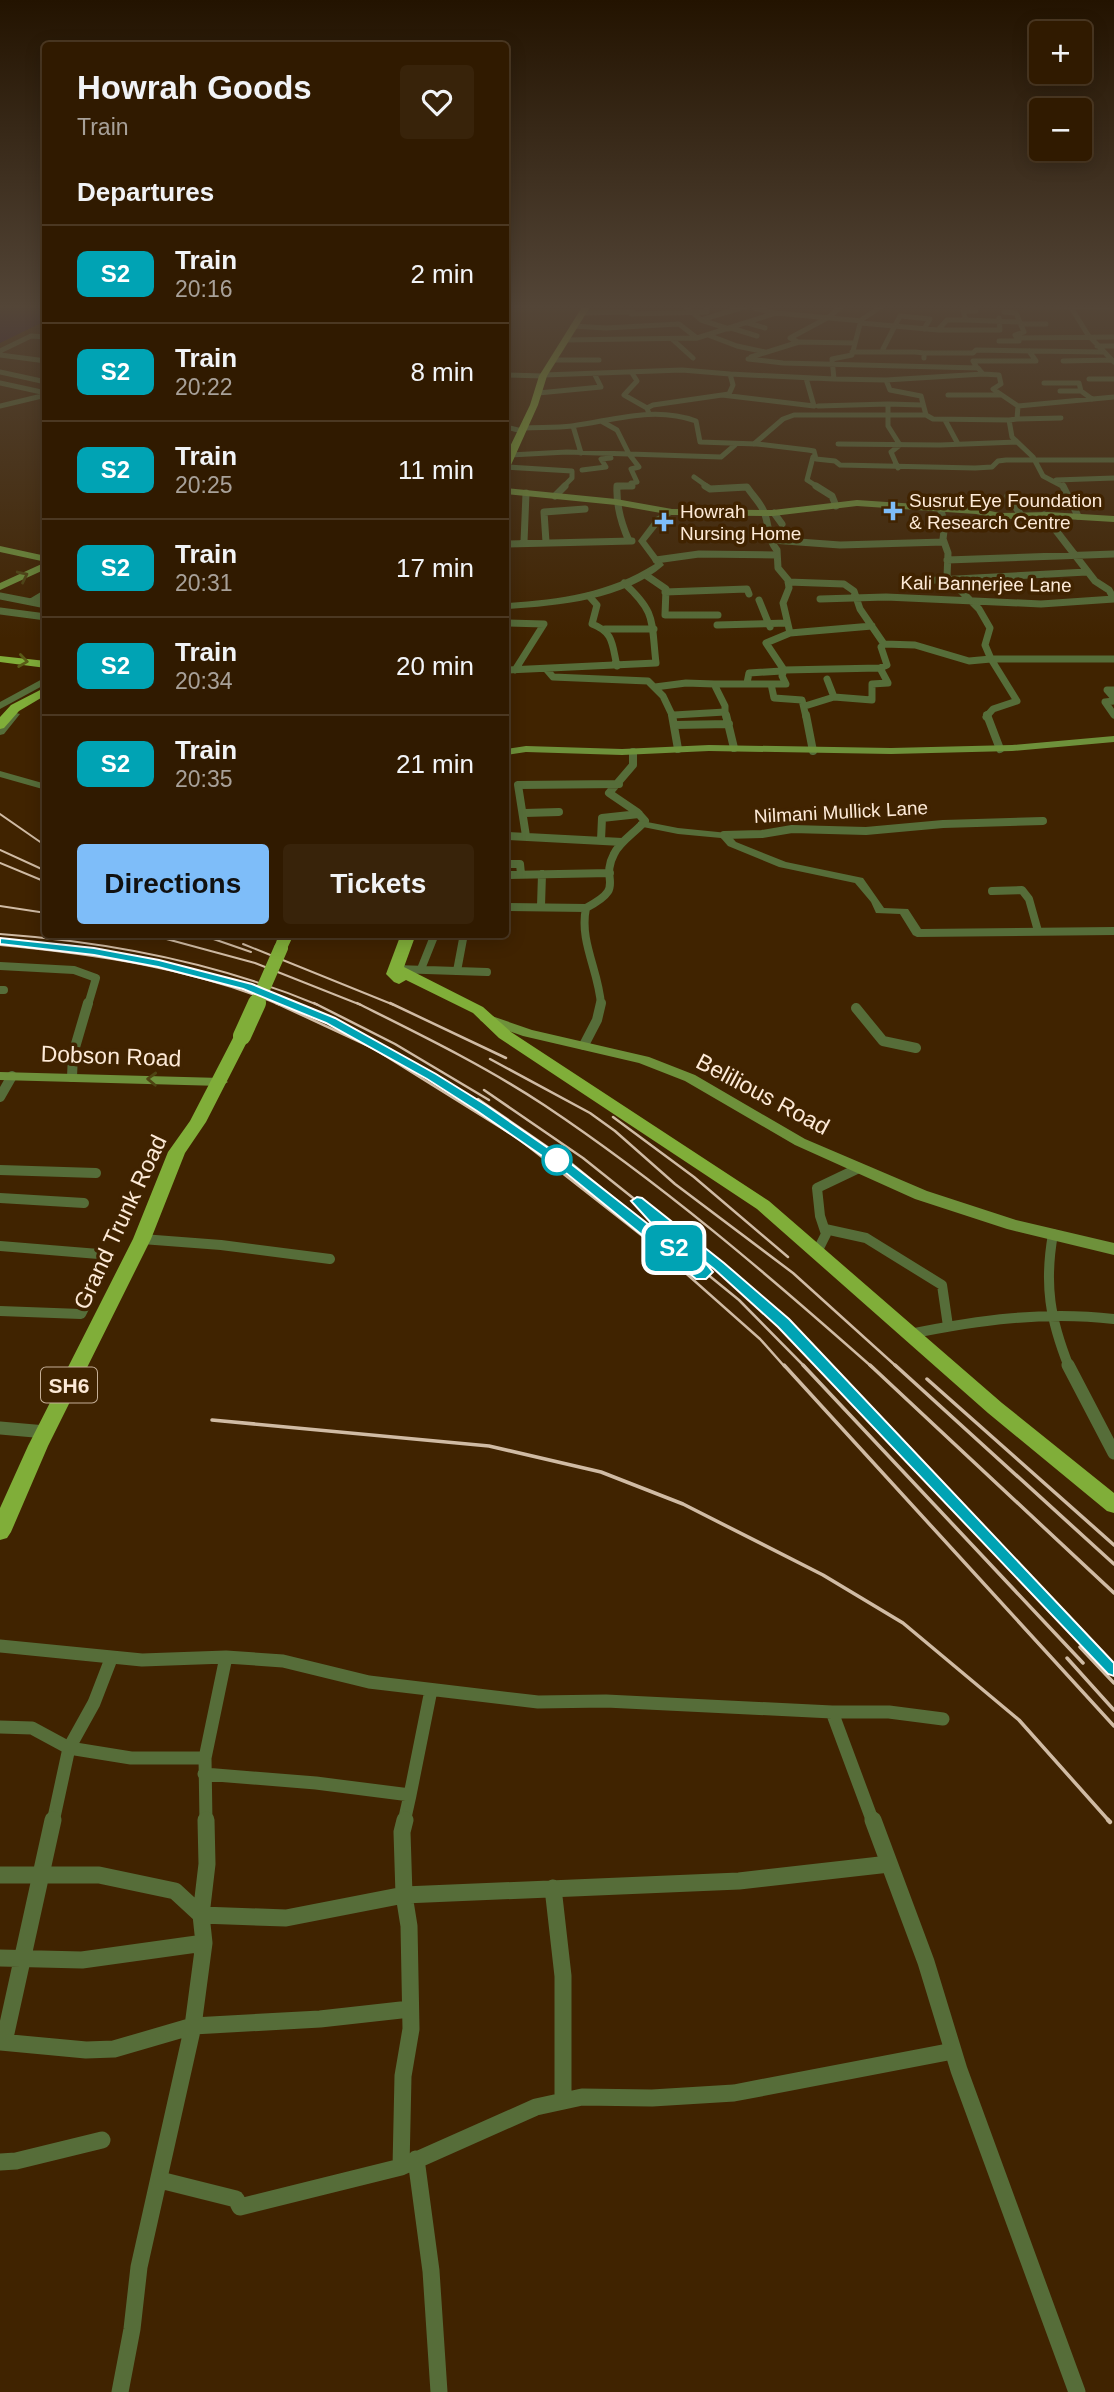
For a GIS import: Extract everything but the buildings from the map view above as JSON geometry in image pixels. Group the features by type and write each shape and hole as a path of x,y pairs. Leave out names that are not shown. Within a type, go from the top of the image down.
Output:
{"main road":[{"path":"510,455 529,416"},
{"path":"509,491 616,502 672,512 769,513 857,503 940,508 1000,516 1044,515 1114,519"},
{"path":"0,549 42,558"},
{"path":"0,587 42,567"},
{"path":"0,659 42,664"},
{"path":"0,708 42,683"},
{"path":"0,725 15,708 42,694"},
{"path":"509,752 526,749 633,752 734,748 813,751 1000,749 1114,739"},
{"path":"408,938 394,974 410,989 469,1017 486,1018 505,1035 763,1205 995,1408 1114,1505"},
{"name":"Grand Trunk Road","path":"0,1532 46,1432 142,1239 177,1152 198,1122 220,1082 284,941"},
{"name":"Belilious Road","path":"486,1018 527,1032 644,1060 690,1078 800,1142 921,1195 1013,1225 1114,1249"},
{"name":"Dobson Road","path":"6,1076 220,1082"}],"street":[{"path":"509,427 573,426 626,416"},
{"path":"683,416 698,424 700,442 754,444 814,451 807,480 832,496 836,506"},
{"path":"754,444 786,416"},
{"path":"888,416 888,426 900,443"},
{"path":"927,416 945,420 1061,418"},
{"path":"945,420 958,444"},
{"path":"1009,420 1010,432 1017,442 1027,450 1043,476 1063,485 1078,516"},
{"path":"601,421 617,430 639,467 631,469 637,482 631,482 632,486 617,486 616,502 621,524 629,541"},
{"path":"573,426 581,453"},
{"path":"838,444 1017,442"},
{"path":"898,468 891,452 900,443"},
{"path":"510,455 590,453 722,457 735,445"},
{"path":"582,470 579,465 587,464 590,453"},
{"path":"509,466 572,471 606,467 601,459 631,455"},
{"path":"813,457 835,461 840,465 898,468 992,467 998,461 1006,460 1060,463 1114,460"},
{"path":"555,496 572,478 572,471"},
{"path":"694,477 710,489 747,487 782,524"},
{"path":"1053,481 1114,478"},
{"path":"524,542 526,493"},
{"path":"1008,496 1021,515"},
{"path":"940,508 945,523 947,577 970,600 990,628 985,645 1017,701 993,709 986,716 1000,749"},
{"path":"546,542 544,512 585,509"},
{"path":"642,541 659,519 672,512"},
{"path":"769,513 763,517 777,555 778,568 789,587 783,603 790,633"},
{"path":"1044,515 1090,575 1112,590 1114,599"},
{"path":"772,540 840,545 944,542"},
{"path":"509,544 642,541"},
{"path":"509,606 589,596 647,576 660,565 642,541"},
{"path":"656,560 699,554 777,555"},
{"path":"947,559 1028,559 1073,554 1114,554"},
{"path":"919,582 954,583 1090,575"},
{"path":"647,576 666,589 665,615 718,615"},
{"name":"Kali Bannerjee Lane","path":"788,582 844,584 858,598 1018,603 1114,599"},
{"path":"509,670 656,663 654,629 644,601 624,583"},
{"path":"665,592 747,589 749,594"},
{"path":"0,596 42,604"},
{"path":"32,602 42,596"},
{"path":"589,596 597,605 592,624 605,629 654,629"},
{"path":"820,599 858,598 860,610 884,644"},
{"path":"759,600 773,631 774,640"},
{"path":"1018,603 1027,614"},
{"path":"0,611 42,616"},
{"path":"509,623 544,624 509,670"},
{"path":"717,625 787,623"},
{"path":"655,687 674,684 786,684 783,670 766,643 790,633 872,626"},
{"path":"605,629 617,666"},
{"path":"884,644 915,645 969,661 1114,659"},
{"path":"747,683 749,673 880,668 887,665 881,646 884,644"},
{"path":"606,667 611,681"},
{"path":"805,706 834,697 872,700 872,684 888,683 880,668"},
{"path":"547,670 553,677 648,681 668,699 674,715 678,749"},
{"path":"827,679 834,697"},
{"path":"714,684 725,706 734,748"},
{"path":"771,684 774,698 802,700 813,751"},
{"path":"1114,690 1107,690 1114,700 1105,702 1114,715"},
{"path":"0,732 17,711 42,695"},
{"path":"674,715 725,712"},
{"path":"675,725 729,724"},
{"path":"633,752 633,765 619,784 608,793 641,819"},
{"path":"0,774 42,786"},
{"path":"526,835 525,813 518,785 619,784"},
{"path":"525,813 559,811"},
{"path":"600,840 602,818 641,819"},
{"path":"509,908 586,908 605,898 612,886 612,852 641,819"},
{"name":"Nilmani Mullick Lane","path":"641,819 678,831 724,835 762,834 792,829 866,831 943,824 1043,821"},
{"path":"724,835 732,844 783,864 859,880 876,901 880,911 904,911 917,933 1114,931"},
{"path":"509,836 622,842"},
{"path":"509,864 520,864 521,874"},
{"path":"541,906 542,873"},
{"path":"509,875 610,873"},
{"path":"992,891 1022,890 1029,899 1038,931"},
{"path":"584,1045 602,1006 596,969 583,931 582,921 586,908"},
{"path":"421,969 433,938"},
{"path":"457,971 463,939"},
{"path":"0,967 74,970 96,978 72,1054 72,1077"},
{"path":"396,969 487,972"},
{"path":"856,1008 883,1041 916,1048"},
{"path":"0,1097 6,1076"},
{"path":"817,1252 826,1234 817,1188 859,1168"},
{"path":"0,1170 96,1173"},
{"path":"0,1198 84,1203"},
{"path":"825,1229 866,1238 942,1285 948,1326"},
{"path":"1053,1234 1047,1272 1057,1333 1083,1397 1114,1453"},
{"path":"142,1239 221,1245 330,1259"},
{"path":"0,1246 111,1255 81,1314 0,1311"},
{"path":"910,1334 948,1326 1053,1314 1114,1319"},
{"path":"0,1428 46,1432"},
{"path":"0,1646 111,1659 226,1657 283,1661 369,1682 538,1702 606,1701 832,1712 889,1712 943,1720"},
{"path":"120,2392 132,2329 139,2267 192,2026 204,1943 201,1915 207,1864 205,1758 226,1657"},
{"path":"111,1659 94,1703 69,1748 65,1776 39,1877 25,1958 2,2042 86,2050 114,2049 192,2026 320,2020 410,2009"},
{"path":"431,1690 402,1832 404,1895 409,1926 411,2029 403,2076 409,2163 431,2271 439,2392"},
{"path":"832,1712 853,1761 926,1962 953,2051 1077,2392"},
{"path":"0,1727 32,1728 69,1748 131,1758 205,1758"},
{"path":"204,1774 316,1783 410,1795"},
{"path":"0,1875 99,1875 175,1891 201,1915 286,1918 404,1895 739,1881 889,1864"},
{"path":"553,1888 563,1976 563,2101"},
{"path":"0,1958 82,1960 204,1943"},
{"path":"160,2180 236,2199 240,2207 409,2163 536,2107 563,2101 582,2097 652,2098 734,2093 953,2051"},
{"path":"0,2162 16,2161 102,2140"}],"railway":[{"path":"0,814 42,843"},
{"path":"0,850 42,869"},
{"path":"0,863 42,880"},
{"path":"0,906 42,912"},
{"path":"0,934 82,942 162,956 241,977 318,1005"},
{"path":"163,938 255,963 361,1005"},
{"path":"211,938 251,952"},
{"path":"243,944 394,1005"},
{"path":"0,945 107,958 178,972 213,981 280,1005"},
{"path":"276,1003 373,1048 519,1139 654,1245 760,1339 785,1367"},
{"path":"314,1003 318,1005"},
{"path":"357,1003 361,1005"},
{"path":"390,1003 506,1058"},
{"path":"318,1005 395,1044 489,1100"},
{"path":"361,1005 499,1077 587,1135 712,1230 872,1367"},
{"path":"490,1059 590,1113 615,1131 675,1184 793,1273 897,1367"},
{"path":"484,1090 583,1158 752,1293 825,1367"},
{"path":"478,1099 572,1164 739,1300 805,1367"},
{"path":"613,1117 694,1177 788,1257"},
{"path":"784,1365 1114,1726"},
{"path":"803,1365 1083,1663"},
{"path":"823,1365 967,1512 1099,1653"},
{"path":"870,1365 1114,1593"},
{"path":"895,1365 1114,1564"},
{"path":"927,1379 1114,1545"},
{"path":"212,1420 489,1446 601,1472 683,1504 823,1575 903,1623 1019,1720 1110,1822 1108,1820"},
{"path":"1080,1647 1114,1683"},
{"path":"1067,1658 1114,1710"}],"train":[{"name":"S2","path":"0,942 94,952 159,964 247,987 330,1020 432,1076 481,1108 565,1166 701,1276 665,1239 706,1272 637,1201 752,1293 783,1323 1114,1668"}],"place":[{"name":"Susrut Eye Foundation & Research Centre","path":"893,511"},
{"name":"Howrah Nursing Home","path":"664,522"}]}
